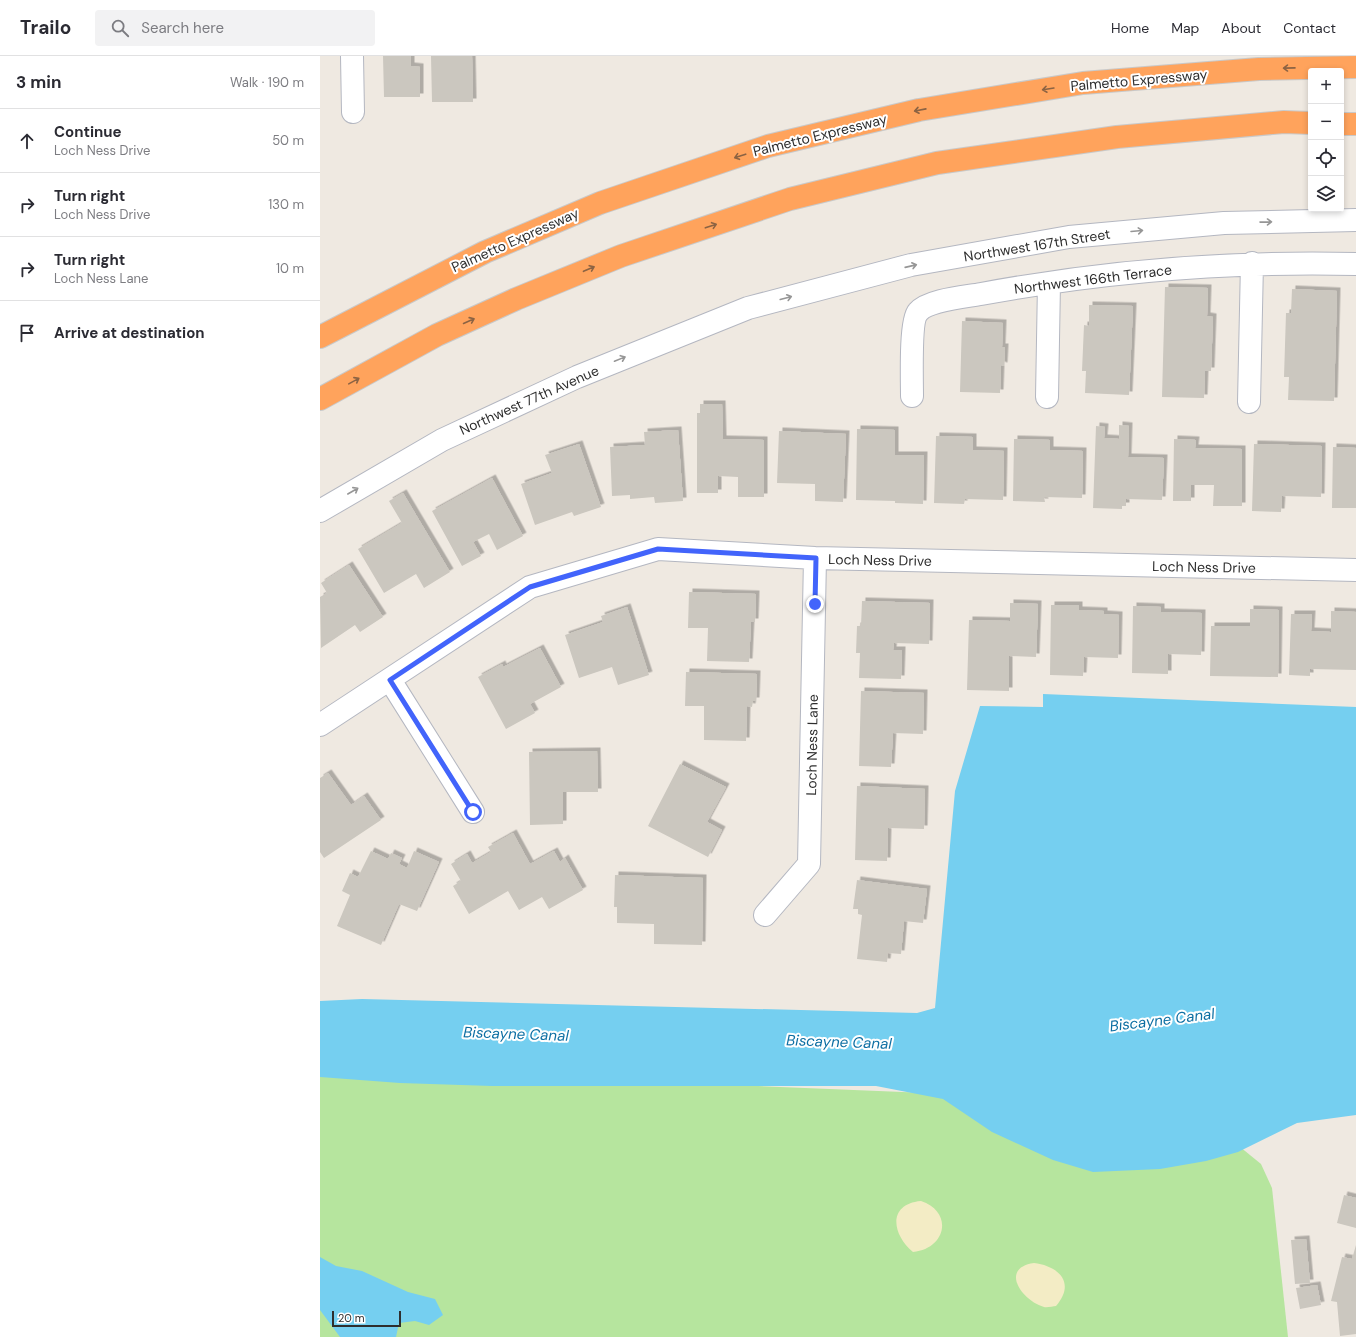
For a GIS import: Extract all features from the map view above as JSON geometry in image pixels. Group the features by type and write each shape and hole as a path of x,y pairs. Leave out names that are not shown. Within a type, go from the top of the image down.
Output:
{"highway":[{"name":"Palmetto Expressway","path":"320,337 485,252 600,203 768,146 918,110 1083,83 1259,69 1356,67"},
{"path":"320,399 437,335 523,296 622,256 790,199 937,163 1117,137 1284,122 1308,123"},
{"path":"1344,124 1356,124"}],"street":[{"path":"352,56 353,112"},
{"name":"Northwest 167th Street","path":"748,308 911,265 1069,237 1224,223 1356,220"},
{"path":"1249,402 1252,263"},
{"name":"Northwest 166th Terrace","path":"912,396 914,318 922,308 947,300 1049,283 1156,270 1252,263 1356,264"},
{"path":"1047,397 1049,283"},
{"name":"Northwest 77th Avenue","path":"320,511 442,440 577,377 748,308"},
{"name":"Loch Ness Drive","path":"320,725 530,587 658,549 816,558 1356,570"},
{"name":"Loch Ness Lane","path":"765,915 809,864 816,558"},
{"path":"390,680 473,812"}],"green space":[{"path":"320,1068 976,1095 1223,1133 1261,1164 1272,1188 1288,1337 320,1337"}],"sand":[{"path":"921,1201 931,1206 938,1213 942,1221 942,1230 939,1237 933,1244 924,1249 913,1252 901,1237 897,1229 896,1221 902,1208 910,1203"},
{"path":"1034,1263 1051,1268 1062,1277 1065,1290 1062,1298 1056,1306 1045,1307 1036,1304 1022,1292 1018,1285 1016,1278 1018,1271 1023,1266"}],"water":[{"name":"Biscayne Canal","path":"1043,694 1356,707 1356,1115 1297,1123 1238,1152 1206,1161 1160,1169 1093,1172 1053,1160 992,1132 943,1099 876,1086 492,1086 400,1083 320,1077 320,1001 362,999 917,1013 935,1008 955,791 980,706 1043,707"},
{"path":"320,1257 336,1266 362,1271 408,1292 435,1299 443,1315 429,1325 415,1321 399,1323 396,1337 340,1337 320,1310"}],"building":[{"path":"383,56 411,56 411,66 420,67 420,97 384,97"},
{"path":"431,56 472,56 473,102 432,102"},
{"path":"1165,287 1208,288 1207,316 1213,317 1211,371 1205,371 1204,398 1162,397"},
{"path":"1292,289 1337,291 1334,401 1288,400 1289,377 1284,377 1286,313 1291,313"},
{"path":"1089,305 1133,306 1129,395 1085,393 1086,371 1082,371 1084,325 1089,326"},
{"path":"962,321 1003,323 1002,347 1005,347 1004,366 1001,365 1000,393 960,392"},
{"path":"700,404 722,404 723,439 764,440 764,497 738,497 738,477 718,476 718,493 697,493 697,413 700,413"},
{"path":"1119,425 1129,426 1128,457 1164,458 1162,500 1126,499 1126,506 1122,506 1122,509 1093,508 1096,426 1105,427 1104,438 1119,439"},
{"path":"857,429 895,430 895,455 924,455 923,504 895,503 895,501 856,500"},
{"path":"678,430 683,501 655,503 654,497 630,499 630,495 612,496 610,447 645,445 644,432"},
{"path":"779,431 846,434 843,502 815,501 815,484 777,483"},
{"path":"936,436 973,437 973,450 1004,451 1003,500 965,499 964,504 934,503"},
{"path":"1014,439 1050,440 1050,450 1083,451 1082,498 1044,497 1045,502 1013,501"},
{"path":"1174,439 1196,440 1195,448 1242,449 1242,506 1213,506 1214,485 1191,485 1191,501 1173,501"},
{"path":"579,444 601,507 574,516 572,512 535,525 521,484 552,473 545,455"},
{"path":"1254,444 1322,446 1321,497 1282,496 1281,512 1252,511"},
{"path":"1333,447 1356,448 1356,508 1332,508"},
{"path":"492,478 523,536 497,550 489,534 473,542 481,556 462,566 432,511"},
{"path":"403,493 450,572 424,588 416,574 384,593 358,549 402,523 389,501"},
{"path":"349,565 383,617 360,632 355,625 321,648 320,597 327,593 321,583"},
{"path":"689,592 756,594 755,622 751,622 749,662 707,661 708,628 688,628"},
{"path":"862,601 930,603 929,644 894,643 893,650 902,650 901,679 859,678 860,653 856,653 857,626 861,626"},
{"path":"1010,603 1038,604 1036,657 1009,656 1009,691 967,690 969,620 1010,621"},
{"path":"1051,605 1079,605 1079,610 1104,611 1104,614 1119,615 1118,658 1084,657 1083,676 1050,675"},
{"path":"1133,606 1161,607 1161,612 1202,613 1201,655 1168,654 1168,674 1132,673"},
{"path":"627,607 649,675 618,685 612,667 579,678 565,635 603,622 601,616"},
{"path":"1250,609 1279,610 1278,677 1210,676 1211,626 1250,626"},
{"path":"1331,611 1356,612 1356,670 1310,669 1310,676 1289,675 1291,614 1312,614 1311,631 1331,632"},
{"path":"540,648 561,687 530,704 535,713 506,729 478,677 502,664 503,667"},
{"path":"686,672 757,674 756,701 753,701 752,707 747,706 746,741 704,740 704,706 685,706"},
{"path":"861,691 924,693 923,734 893,733 891,767 859,766"},
{"path":"597,751 598,792 563,792 563,824 530,825 529,752"},
{"path":"680,764 726,787 707,822 722,830 708,857 648,826"},
{"path":"328,773 351,805 364,796 381,820 324,858 320,852 320,778"},
{"path":"857,786 925,789 924,829 888,828 887,861 855,860"},
{"path":"513,833 530,864 554,851 560,862 565,858 583,890 549,909 542,897 519,910 508,891 469,914 453,886 461,881 451,864 467,854 472,863 491,852 488,847"},
{"path":"371,851 388,859 391,853 402,858 399,864 407,868 414,851 439,862 417,911 399,904 381,945 337,926 350,895 342,891 350,873 358,877"},
{"path":"615,875 703,878 702,945 654,944 654,924 617,923 617,907 614,907"},
{"path":"857,880 927,889 923,923 904,921 901,954 888,953 887,962 857,959 862,915 858,914 858,909 853,909"},
{"path":"1344,1195 1356,1198 1356,1228 1337,1223"},
{"path":"1306,1239 1310,1283 1295,1284 1291,1240"},
{"path":"1356,1245 1356,1334 1340,1336 1337,1302 1331,1301 1342,1257 1352,1259"},
{"path":"1317,1285 1321,1305 1300,1309 1296,1288"}],"route":[{"path":"473,812 390,680 530,587 658,549 816,558 815,604"}]}
